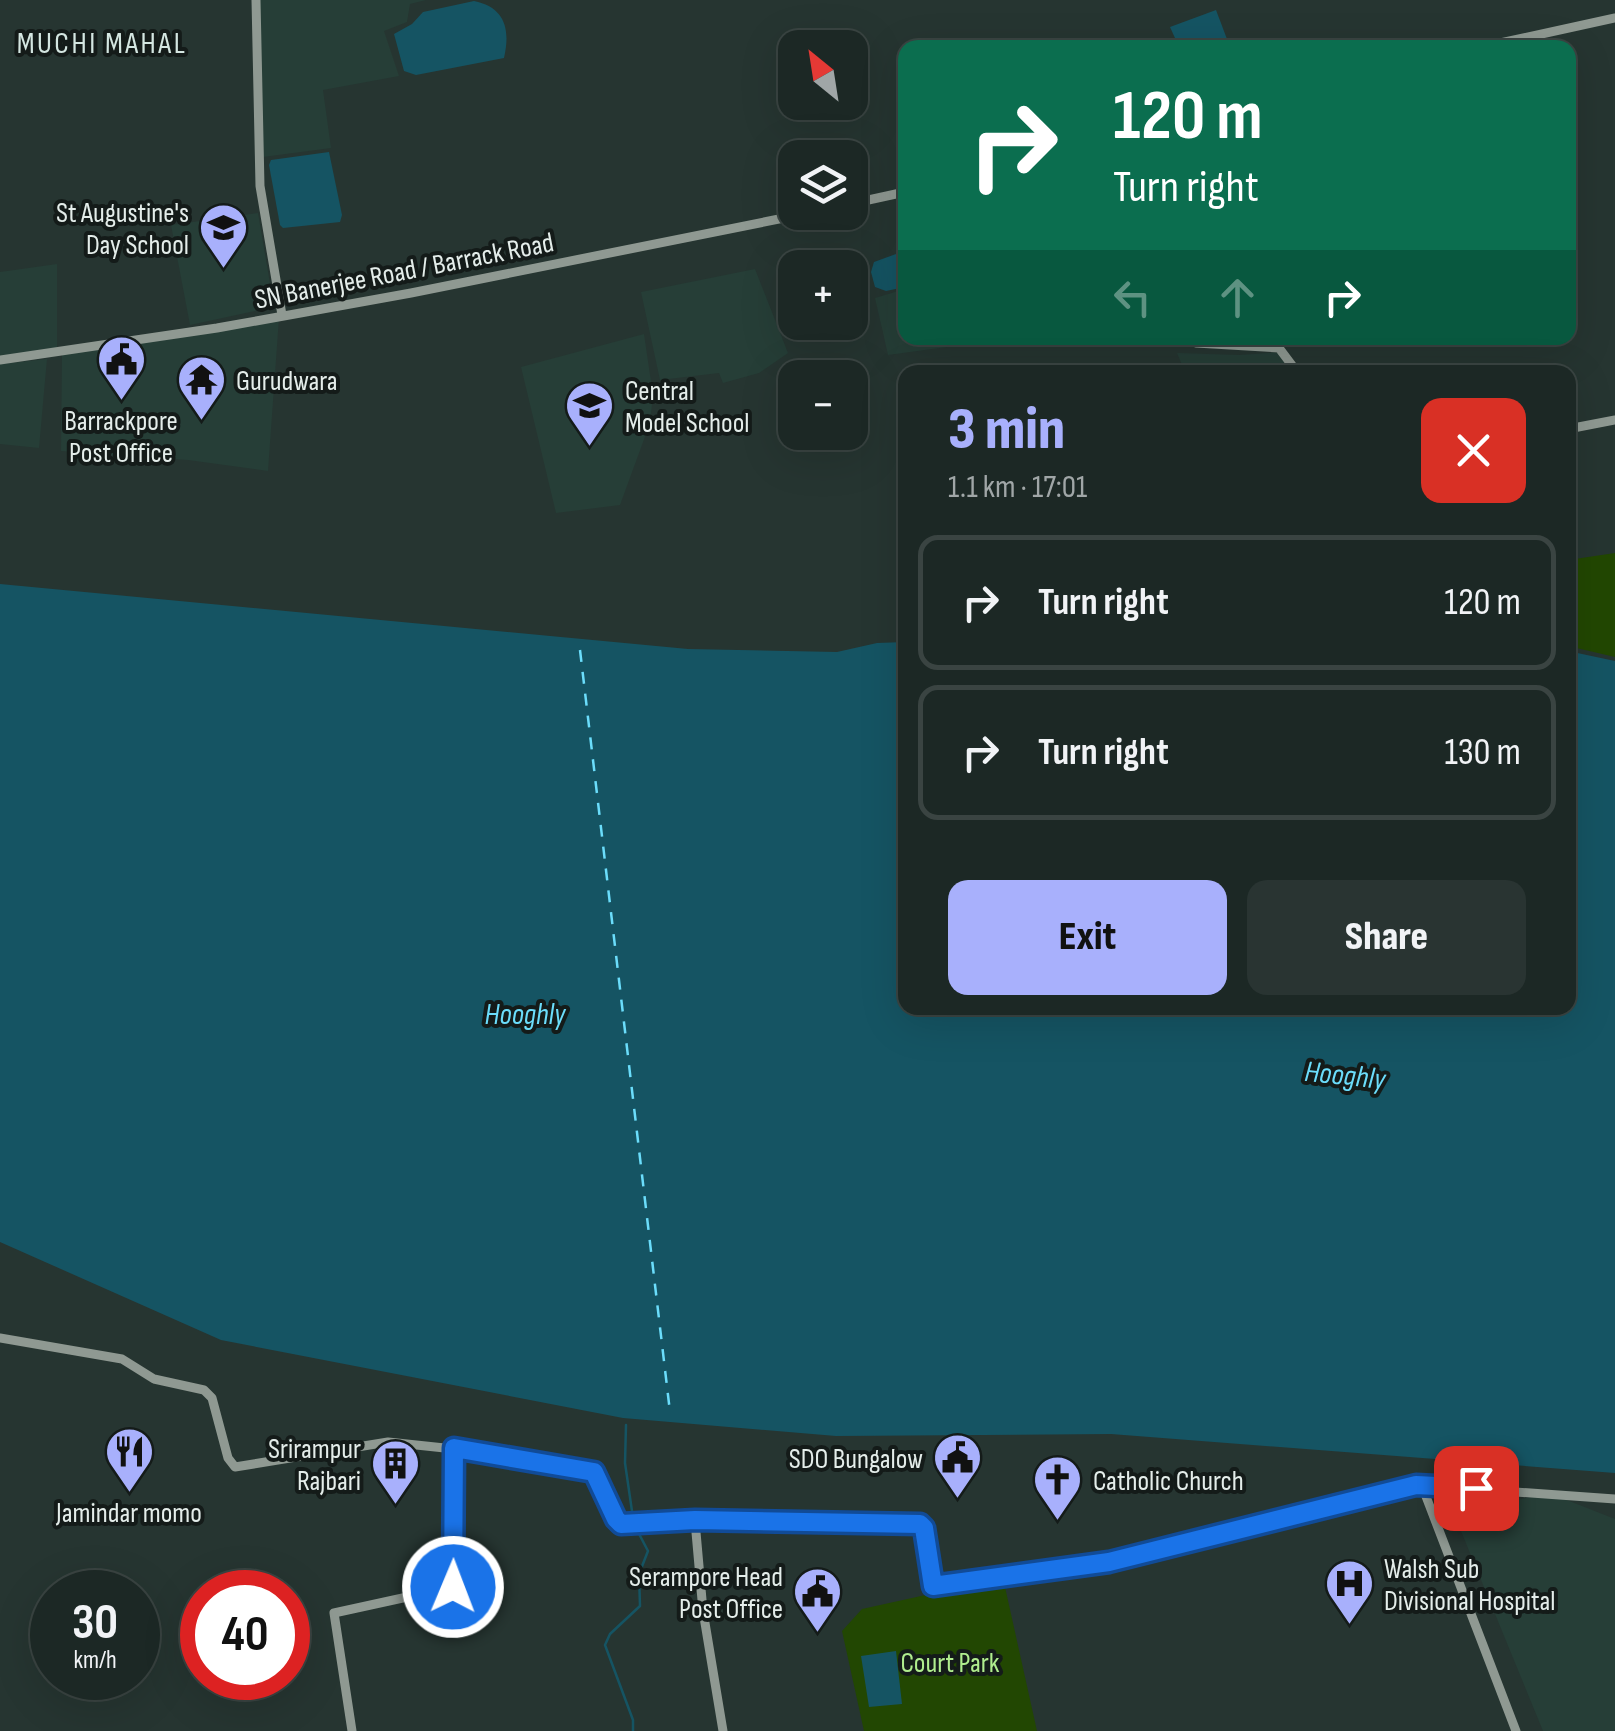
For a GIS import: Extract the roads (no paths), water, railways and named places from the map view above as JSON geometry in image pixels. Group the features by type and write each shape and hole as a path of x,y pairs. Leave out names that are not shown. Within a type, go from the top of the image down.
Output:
{"street":[{"path":"256,0 260,186 282,315"},
{"path":"1514,40 1615,18"},
{"path":"868,200 898,194"},
{"name":"SN Banerjee Road / Barrack Road","path":"0,360 432,289 778,219"},
{"path":"1230,345 1280,348 1293,365"},
{"path":"1576,427 1615,420"},
{"path":"0,1338 122,1359 154,1379 204,1390 212,1398 228,1458 235,1468 384,1442 454,1448 594,1472 621,1524 695,1520 920,1524 924,1528 932,1584 1109,1562 1410,1486 1615,1499"},
{"path":"352,1731 334,1613 453,1587 454,1448"},
{"path":"1422,1486 1516,1731"},
{"path":"695,1520 704,1611 723,1731"}],"water":[{"path":"474,1 492,8 503,20 504,58 416,75 404,71 394,34 423,12"},
{"path":"1216,10 1227,40 1176,40 1170,27"},
{"path":"329,152 342,215 340,222 283,228 271,160"},
{"path":"898,255 898,288 886,291 875,287 871,272 874,262"},
{"name":"Hooghly","path":"0,584 688,649 837,652 898,642 898,1015 1576,1015 1576,653 1615,661 1615,1473 1111,1434 836,1436 623,1418 221,1340 0,1242"},
{"path":"896,1651 902,1704 869,1707 861,1656"}],"waterway":[{"path":"626,1425 625,1463 633,1518"},
{"path":"633,1731 633,1720 605,1645 610,1634 640,1606 639,1574 648,1551 637,1530"}],"place":[{"name":"St Augustine's Day School","path":"224,270"},
{"name":"Barrackpore Post Office","path":"121,402"},
{"name":"Gurudwara","path":"201,422"},
{"name":"Central Model School","path":"590,448"},
{"name":"Jamindar momo","path":"129,1494"},
{"name":"SDO Bungalow","path":"958,1500"},
{"name":"Srirampur Rajbari","path":"396,1506"},
{"name":"Catholic Church","path":"1058,1522"},
{"name":"Walsh Sub Divisional Hospital","path":"1349,1626"},
{"name":"Serampore Head Post Office","path":"818,1634"}],"district":[{"name":"MUCHI MAHAL","path":"102,43"}],"park label":[{"name":"Court Park","path":"950,1662"}]}
